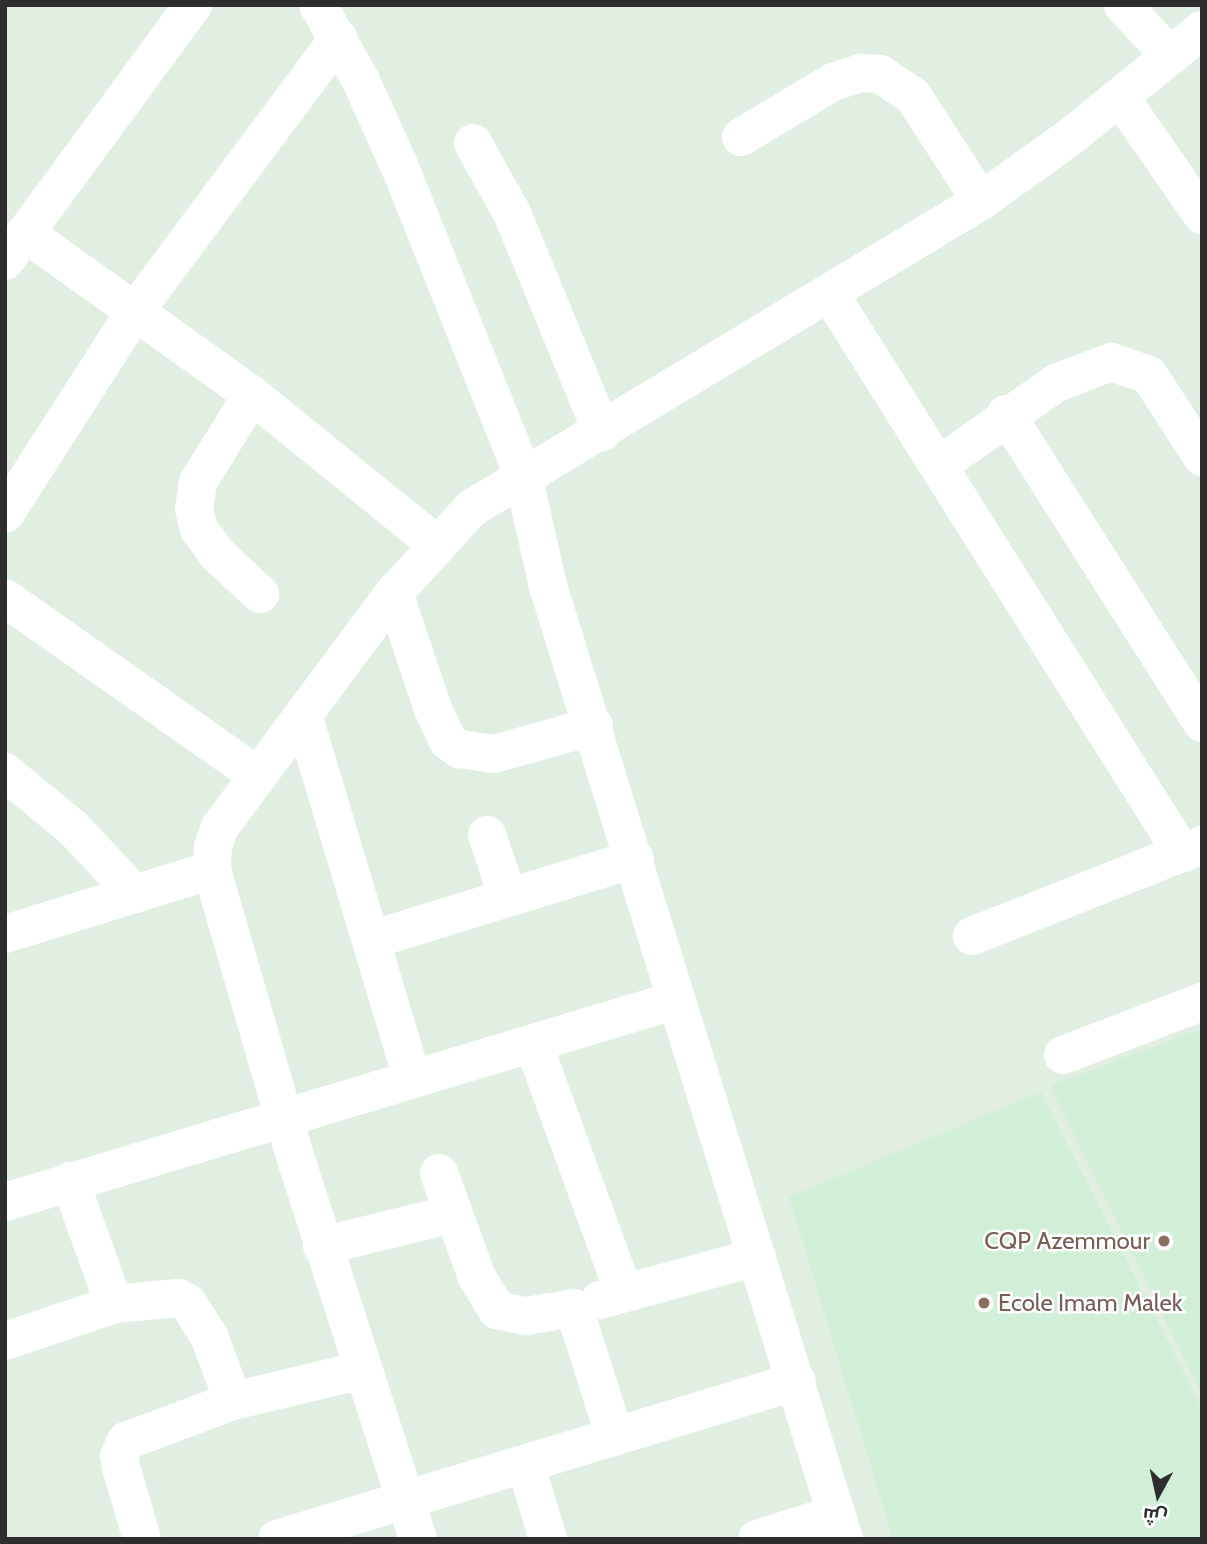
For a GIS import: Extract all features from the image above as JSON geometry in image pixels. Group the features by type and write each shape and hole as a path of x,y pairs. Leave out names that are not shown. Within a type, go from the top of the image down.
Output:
{"street":[{"path":"193,5 15,247 136,310 252,395 436,544"},
{"path":"318,5 339,38 421,216 523,475 548,586 594,726 840,1527 757,1539"},
{"path":"1123,5 1170,56"},
{"path":"418,1539 322,1246 212,870 213,847 220,827 257,775 304,718 394,593 436,544 472,508 981,201 1120,97 1202,30"},
{"path":"5,514 136,310 339,38"},
{"path":"741,137 821,87 848,75 880,74 913,96 981,201"},
{"path":"1120,97 1202,215"},
{"path":"473,143 513,213 602,432"},
{"path":"830,294 939,465 1192,849 972,936"},
{"path":"939,465 1006,414 1080,371 1111,362 1125,363 1149,375 1164,391 1202,457"},
{"path":"252,395 198,482 194,509 199,529 211,547 260,594"},
{"path":"1006,414 1202,723"},
{"path":"394,593 433,709 448,741 458,749 494,754 594,726"},
{"path":"5,598 257,775"},
{"path":"304,718 412,1078"},
{"path":"5,772 82,836 135,894"},
{"path":"487,835 508,897"},
{"path":"371,940 635,859"},
{"path":"5,934 212,870"},
{"path":"5,1202 676,1000"},
{"path":"1063,1055 1202,1002"},
{"path":"533,1044 625,1293"},
{"path":"439,1174 477,1278 497,1310 526,1316 574,1308 757,1257"},
{"path":"70,1181 114,1304"},
{"path":"322,1246 452,1214"},
{"path":"5,1341 114,1304 163,1296 188,1303 209,1336 233,1401"},
{"path":"574,1308 615,1437"},
{"path":"142,1539 121,1467 121,1447 138,1434 233,1401 362,1370"},
{"path":"277,1539 526,1466 797,1381"},
{"path":"526,1466 548,1539"}],"shaded area":[{"name":"CQP Azemmour","path":"1202,1029 1202,1395 1050,1086"},
{"name":"Ecole Imam Malek","path":"1041,1092 1202,1409 1202,1538 893,1539 789,1197"}],"place":[{"name":"CQP Azemmour","path":"1164,1241"},
{"name":"Ecole Imam Malek","path":"984,1303"}]}
